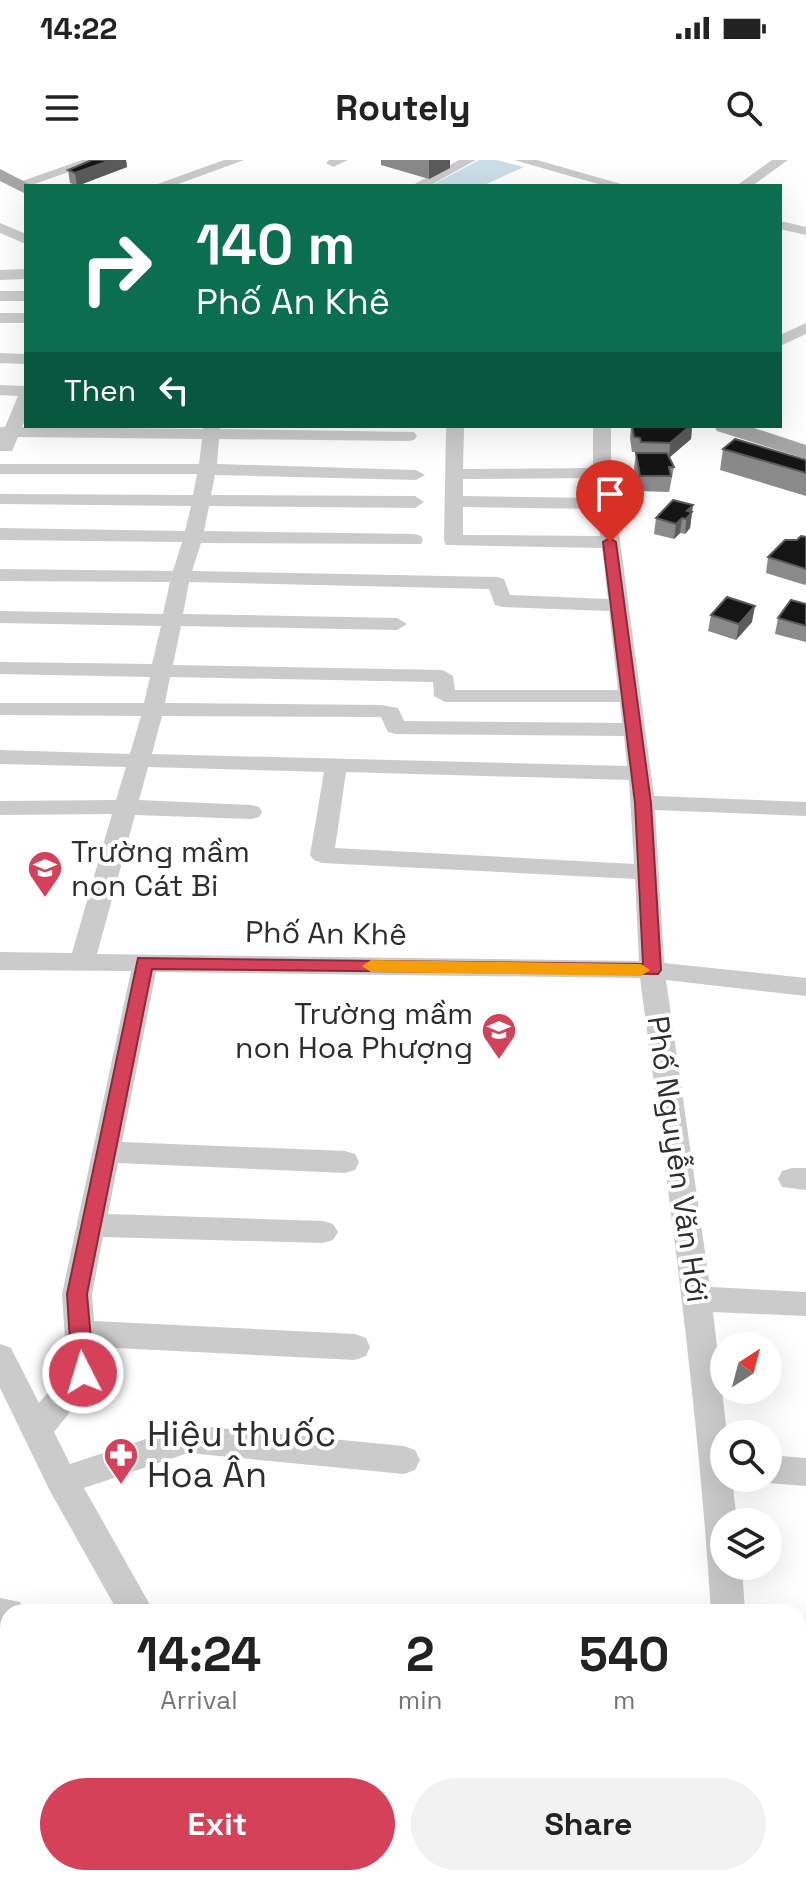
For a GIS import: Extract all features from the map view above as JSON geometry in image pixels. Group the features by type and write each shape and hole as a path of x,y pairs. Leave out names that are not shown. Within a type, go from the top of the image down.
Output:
{"main road":[{"path":"730,428 803,457"}],"street":[{"path":"12,183 96,160"},
{"path":"165,184 237,160"},
{"path":"422,184 469,160"},
{"path":"525,160 612,184"},
{"path":"746,184 775,161"},
{"path":"562,184 576,174"},
{"path":"4,223 24,238"},
{"path":"782,225 806,231"},
{"path":"0,275 24,274"},
{"path":"0,296 24,296"},
{"path":"0,318 24,318"},
{"path":"782,340 806,328"},
{"path":"0,358 24,359"},
{"path":"0,390 24,393"},
{"path":"0,462 6,432 24,397"},
{"name":"Phố Nguyễn Văn Hới","path":"602,428 602,473 643,803 652,970 714,1420"},
{"path":"455,429 453,541 610,542"},
{"path":"6,432 212,431 408,436"},
{"path":"82,962 153,711 181,576 194,535 212,431"},
{"path":"0,469 207,469 416,475"},
{"path":"455,474 602,473"},
{"path":"0,499 415,502"},
{"path":"454,501 606,504"},
{"path":"0,534 414,540"},
{"path":"0,575 497,583 502,601 617,605"},
{"path":"0,617 397,624"},
{"path":"0,668 443,676 445,696 629,696"},
{"path":"0,709 381,711 390,713 396,727 634,730"},
{"path":"0,757 639,773"},
{"path":"336,766 322,855 647,872"},
{"path":"643,803 806,809"},
{"path":"0,808 125,807 251,812"},
{"name":"Phố An Khê","path":"0,961 652,970 806,987"},
{"path":"36,1431 83,1373 77,1294 145,963"},
{"path":"106,1152 345,1162"},
{"path":"91,1225 323,1232"},
{"path":"697,1299 806,1304"},
{"path":"80,1333 355,1347"},
{"path":"0,1357 62,1481 132,1604"},
{"path":"62,1481 188,1439 404,1460"},
{"path":"782,1470 806,1472"},
{"path":"726,1580 727,1604"}],"water":[{"path":"479,160 496,160 524,167 486,184 434,184"}],"building":[{"path":"92,160 111,160 75,173 68,170"},
{"path":"632,428 688,428 670,443 641,442 640,438 634,437"},
{"path":"735,439 806,460 806,473 723,449"},
{"path":"636,453 667,453 674,467 669,467 671,476 640,476"},
{"path":"673,500 693,505 687,511 692,512 686,519 682,518 676,524 656,518"},
{"path":"801,536 806,537 806,569 768,557 785,540 797,540"},
{"path":"727,597 755,606 739,624 711,615"},
{"path":"791,600 806,604 806,626 778,618"}],"slow traffic":[{"path":"371,966 641,970"}],"place":[{"name":"Trường mầm non Cát Bi","path":"45,899"},
{"name":"Trường mầm non Hoa Phượng","path":"499,1061"},
{"name":"Hiệu thuốc Hoa Ân","path":"121,1486"}],"route":[{"path":"83,1373 77,1294 145,963 652,970 643,803 610,542"}]}
